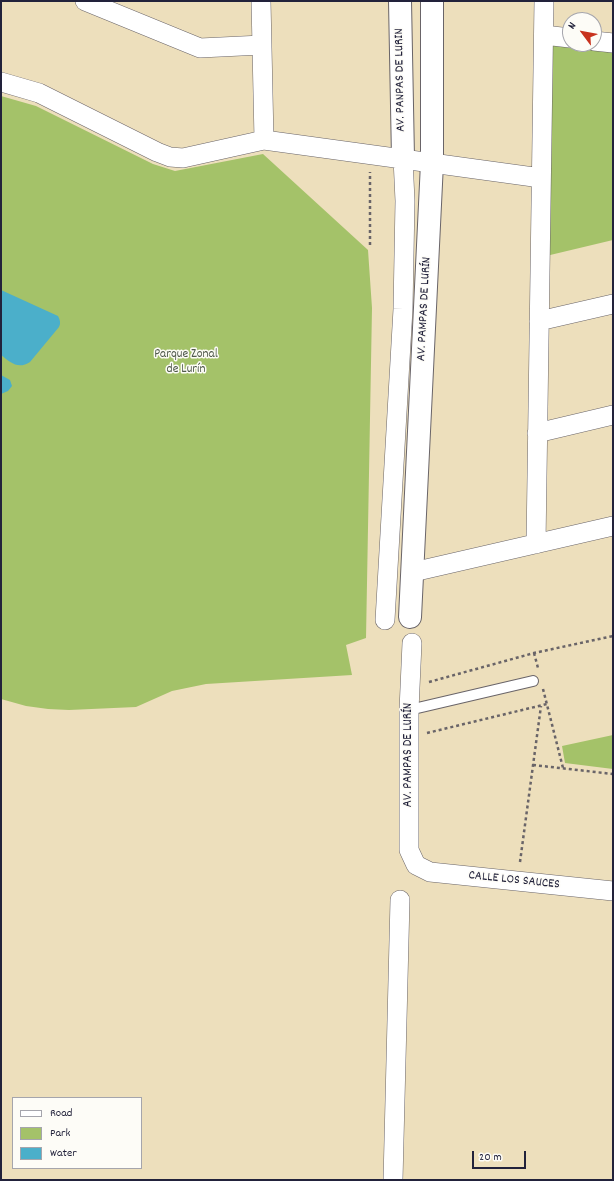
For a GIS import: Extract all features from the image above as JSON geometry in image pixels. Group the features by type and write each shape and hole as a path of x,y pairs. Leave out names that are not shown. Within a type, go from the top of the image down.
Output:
{"street":[{"path":"85,1 200,48 262,45"},
{"path":"261,1 264,140"},
{"name":"AV. PANPAS DE LURIN","path":"400,1 403,158"},
{"name":"AV. PAMPAS DE LURÍN","path":"410,617 432,163 432,1"},
{"path":"536,544 544,1"},
{"path":"544,35 562,37"},
{"path":"602,42 613,43"},
{"path":"1,82 39,93 157,152 170,157 183,158 264,140 541,178"},
{"path":"385,620 402,309 404,201 403,158"},
{"path":"539,322 613,304"},
{"path":"537,433 613,414"},
{"path":"413,572 613,526"},
{"name":"AV. PAMPAS DE LURÍN","path":"412,643 409,710 409,850 416,865"},
{"name":"CALLE LOS SAUCES","path":"416,865 430,872 613,891"},
{"path":"393,1180 400,900"}],"lane":[{"path":"409,710 538,680"}],"path":[{"path":"370,166 370,245"},
{"path":"425,683 534,653 613,636"},
{"path":"534,653 538,680 548,704 563,768"},
{"path":"425,733 548,704"},
{"path":"520,863 541,706"},
{"path":"533,765 613,774"}],"green space":[{"path":"549,42 562,43 562,52 602,52 602,47 613,48 613,240 546,256"},
{"name":"Parque Zonal de Lurín","path":"1,96 36,106 153,164 175,171 263,154 368,250 372,308 366,638 346,645 352,675 206,684 172,691 136,707 69,710 48,709 26,706 1,699"},
{"path":"613,735 613,769 565,763 562,746"}],"water":[{"path":"1,290 58,316 60,323 59,327 30,362 26,364 14,364 1,355"},
{"path":"1,375 10,380 12,386 8,391 1,394"}]}
